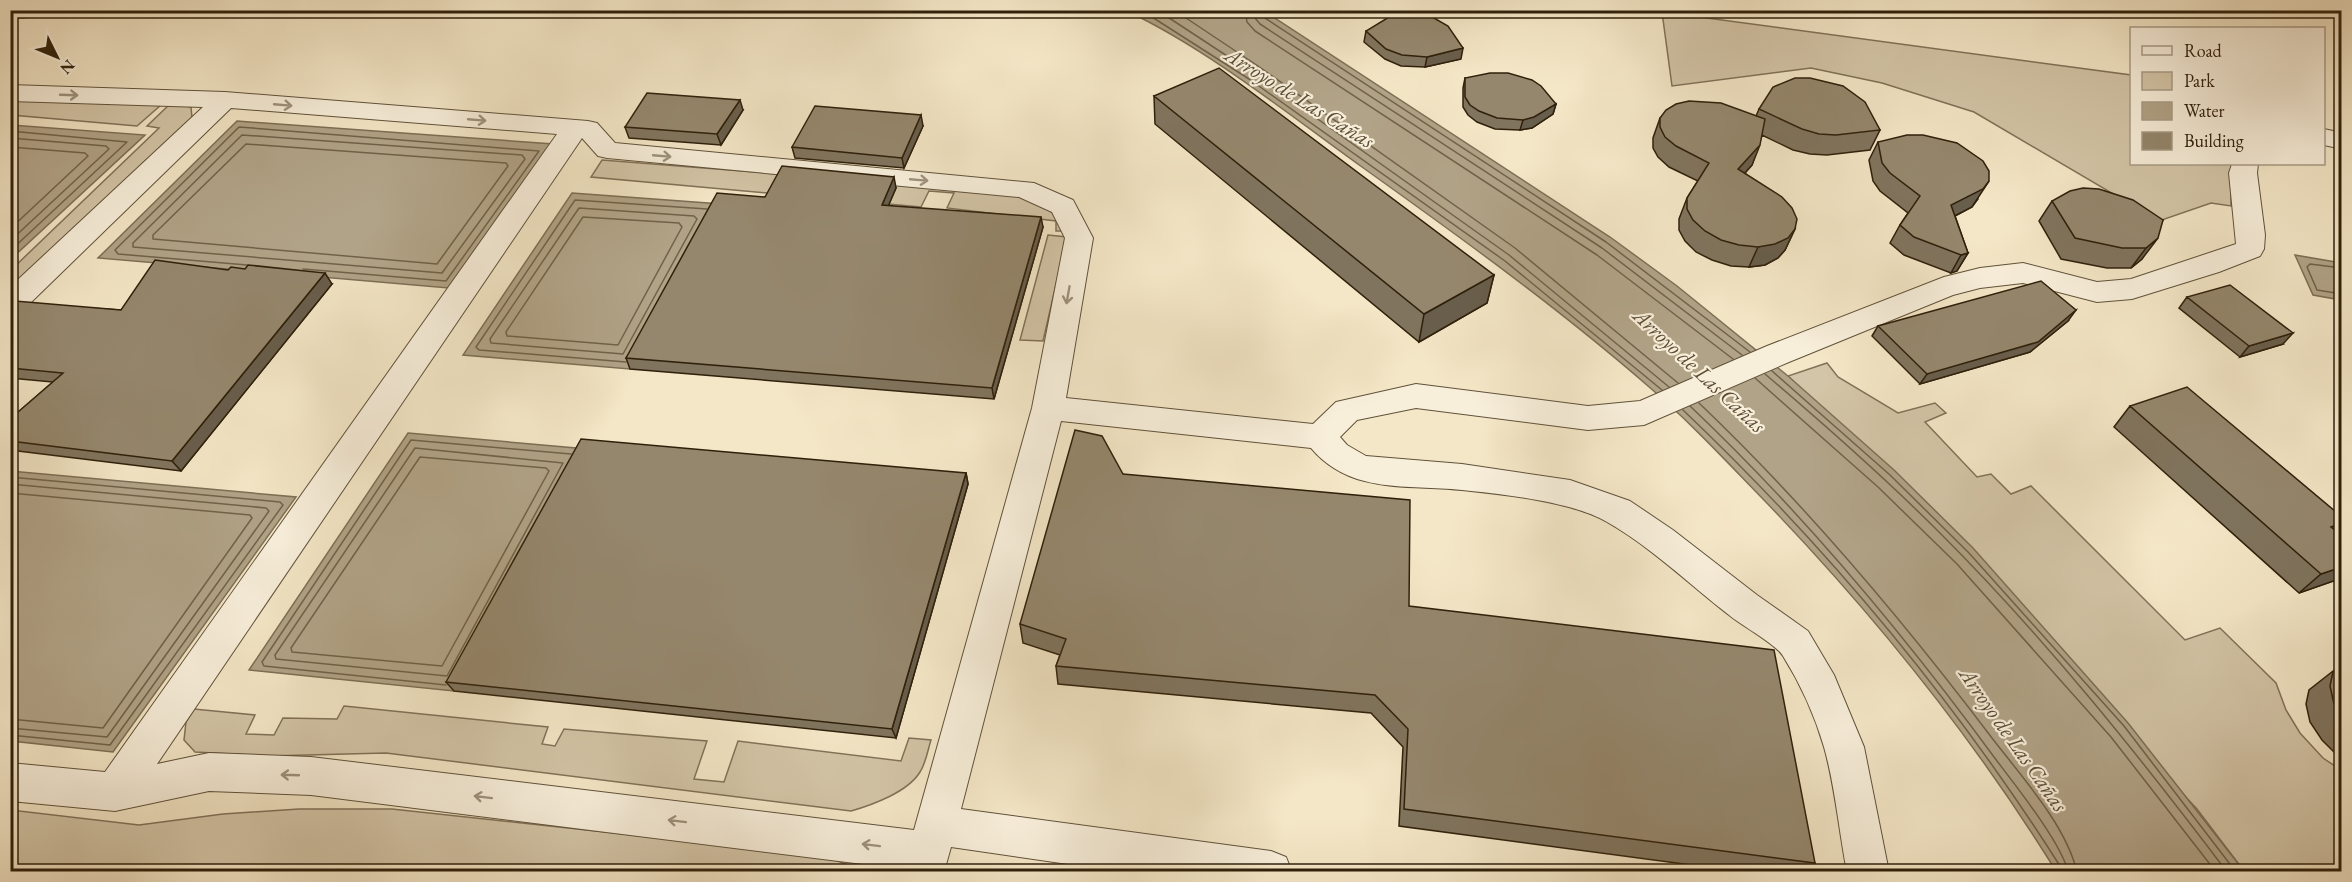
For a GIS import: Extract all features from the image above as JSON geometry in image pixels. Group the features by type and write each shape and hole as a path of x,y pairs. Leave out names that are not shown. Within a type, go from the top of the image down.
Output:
{"lane":[{"path":"10,93 225,100 588,129 607,150"},
{"path":"10,305 225,100"},
{"path":"115,792 575,128"},
{"path":"2325,137 2342,141"},
{"path":"538,182 566,165 607,150 1024,189 1063,206 1079,238 1048,408 929,850"},
{"path":"1320,437 1347,410 1416,396 1588,418 1644,413 1778,354 1944,287 1980,278 2024,273 2097,292 2132,289 2209,265 2250,249 2251,235 2243,173 2245,165"},
{"path":"1048,408 1320,437 1335,454 1359,468 1392,473 1462,477 1570,493 1618,511 1661,540 1744,606 1795,642 1820,687 1844,747 1868,872"},
{"path":"10,782 115,792 209,772 311,776 929,850 1271,872"}],"green space":[{"path":"1662,12 2130,75 2130,165 2231,165 2231,206 2211,203 2159,221 1974,112 1882,83 1811,68 1672,86"},
{"path":"11,100 161,105 137,126 11,115"},
{"path":"171,103 191,107 192,118 11,293 11,270 159,128 147,126"},
{"path":"602,160 1005,192 1032,201 1048,210 1061,222 1066,231 1056,231 1056,221 947,208 954,193 929,191 921,207 591,177"},
{"path":"1048,235 1067,237 1043,341 1020,340"},
{"path":"1827,363 1838,377 1898,413 1935,403 1946,413 1925,422 1977,477 1991,474 2011,494 2031,486 2185,640 2220,628 2276,683 2286,710 2300,733 2323,758 2341,770 2341,871 2244,871 2197,809 1788,376"},
{"path":"344,706 548,727 542,744 555,746 564,729 707,741 694,779 724,782 738,741 901,761 909,738 931,740 920,772 907,786 889,797 851,811 386,753 268,756 195,752 184,740 186,722 194,709 255,715 246,734 274,735 283,718 337,719"},
{"path":"299,809 392,809 826,856 862,871 11,872 11,810 139,825 223,814"}],"water":[{"path":"11,10 104,10 104,11 11,19"},
{"name":"Arroyo de Las Cañas","path":"1127,11 1264,11 1610,237 1677,286 1788,376 1894,470 1973,548 2128,723 2244,871 2056,871 1991,772 1919,677 1803,541 1678,413 1579,328 1508,273 1218,64 1188,44"},
{"path":"237,121 553,144 449,288 98,258"},
{"path":"11,125 145,135 11,259"},
{"path":"572,193 721,204 630,369 463,355"},
{"path":"2295,255 2341,263 2341,300 2313,295"},
{"path":"408,433 587,449 454,691 249,670"},
{"path":"10,471 296,497 113,752 11,741"}],"building":[{"path":"1417,14 1434,18 1448,26 1463,48 1427,57 1402,55 1386,49 1366,31 1389,17"},
{"path":"1219,68 1494,275 1424,314 1154,96"},
{"path":"1490,73 1508,73 1532,80 1541,86 1556,104 1534,117 1523,120 1497,118 1479,111 1470,105 1465,97 1465,78"},
{"path":"1795,78 1810,78 1843,86 1865,102 1880,130 1836,135 1819,134 1802,129 1759,109 1773,87"},
{"path":"647,93 740,100 717,134 625,127"},
{"path":"1689,101 1721,103 1765,119 1760,145 1738,169 1782,197 1792,208 1797,219 1795,229 1788,238 1775,244 1758,247 1739,245 1721,240 1705,231 1693,220 1687,209 1687,198 1709,163 1676,146 1665,137 1660,127 1660,118 1666,110 1676,104"},
{"path":"815,106 921,115 902,158 792,147"},
{"path":"1907,135 1923,135 1957,143 1983,161 1989,171 1989,181 1983,189 1951,205 1968,253 1961,255 1914,237 1900,225 1920,196 1890,173 1882,163 1878,142"},
{"path":"782,166 894,177 882,205 1041,217 992,388 626,358 717,193 765,197"},
{"path":"2083,188 2099,189 2133,200 2163,220 2158,238 2146,248 2122,248 2075,238 2052,201 2070,191"},
{"path":"155,260 228,270 231,267 245,269 248,265 325,273 172,461 10,441 10,419 63,373 10,368 10,303 15,301 121,310"},
{"path":"2041,281 2076,310 2038,342 1927,374 1878,326"},
{"path":"2230,285 2293,333 2249,346 2187,297"},
{"path":"2187,387 2342,517 2342,523 2331,527 2342,536 2342,567 2321,574 2130,406"},
{"path":"1075,430 1102,436 1123,474 1410,500 1409,606 1774,650 1815,863 1404,809 1408,729 1375,695 1056,666 1066,639 1020,624"},
{"path":"581,439 966,473 892,729 446,682"},
{"path":"2342,664 2342,715 2334,704 2330,686 2333,672"}]}
